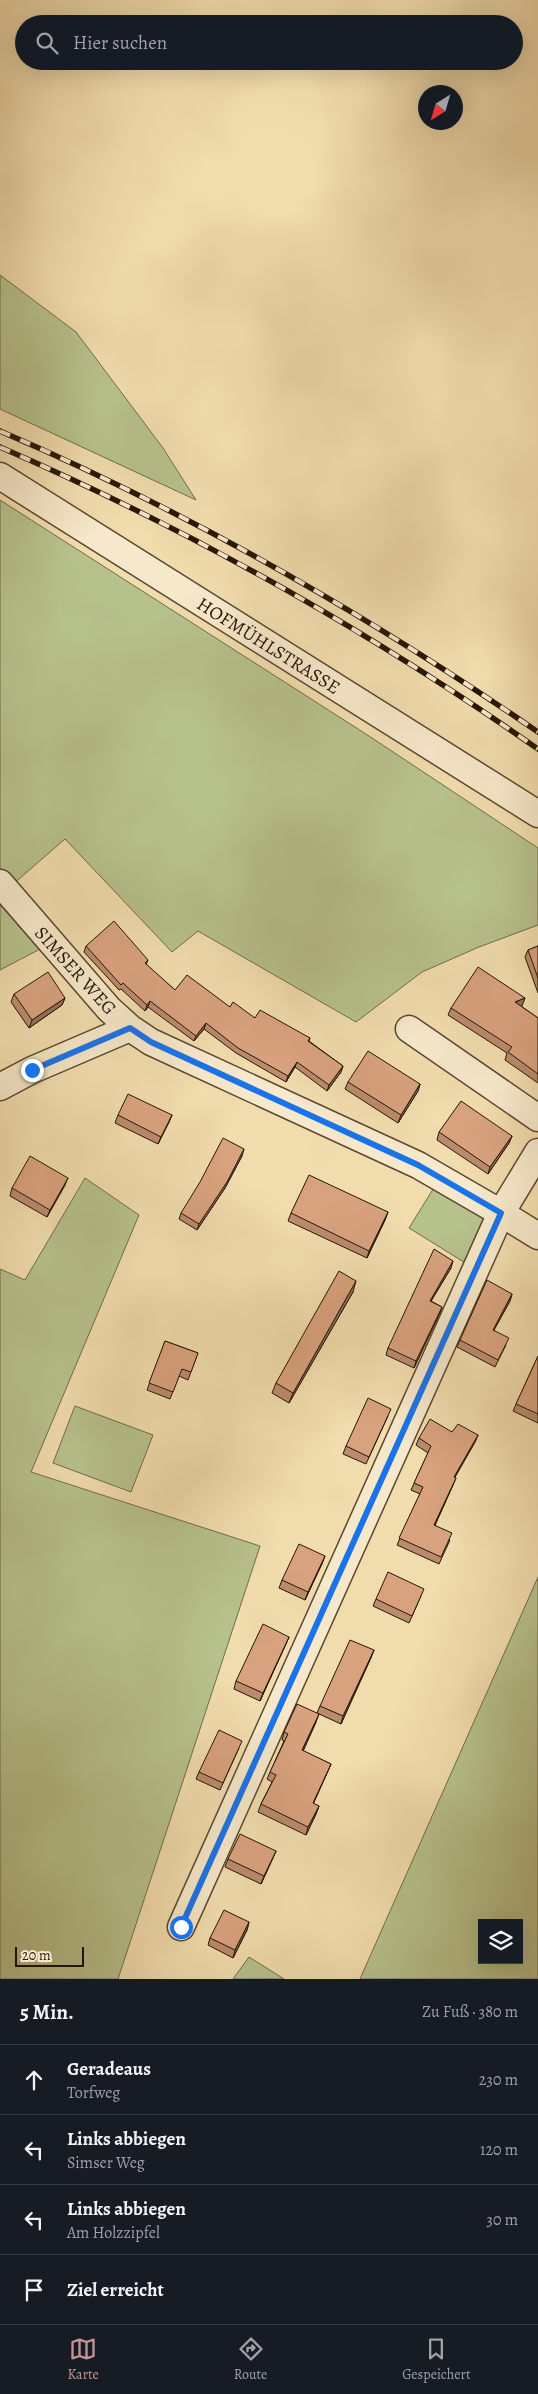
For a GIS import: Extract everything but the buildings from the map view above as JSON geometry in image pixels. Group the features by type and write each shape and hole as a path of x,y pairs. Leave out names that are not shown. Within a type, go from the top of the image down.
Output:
{"street":[{"name":"HOFMÜHLSTRASSE","path":"0,476 538,814"},
{"name":"SIMSER WEG","path":"0,882 103,1002 130,1028 151,1042 418,1165 538,1236"},
{"path":"0,1086 32,1070 130,1028"},
{"path":"409,1029 538,1118"},
{"path":"181,1927 501,1213 538,1152"}],"green space":[{"path":"0,275 76,332 163,448 196,500 0,409"},
{"path":"0,500 369,736 538,848 538,925 479,947 422,972 356,1022 198,931 172,952 65,839 12,885 0,871"},
{"path":"0,895 44,947 0,970"},
{"path":"85,1178 139,1215 31,1472 260,1546 118,1979 0,1979 0,1269 25,1280"},
{"path":"435,1186 486,1219 467,1264 409,1228"},
{"path":"75,1406 153,1435 131,1492 53,1463"},
{"path":"538,1577 538,1979 360,1979"},
{"path":"249,1957 284,1979 233,1979"}],"railway":[{"path":"0,431 140,496 276,568 409,647 538,732"},
{"path":"0,447 140,512 276,584 409,664 538,749"}],"route":[{"path":"32,1070 130,1028 151,1042 418,1165 501,1213 181,1927"}]}
